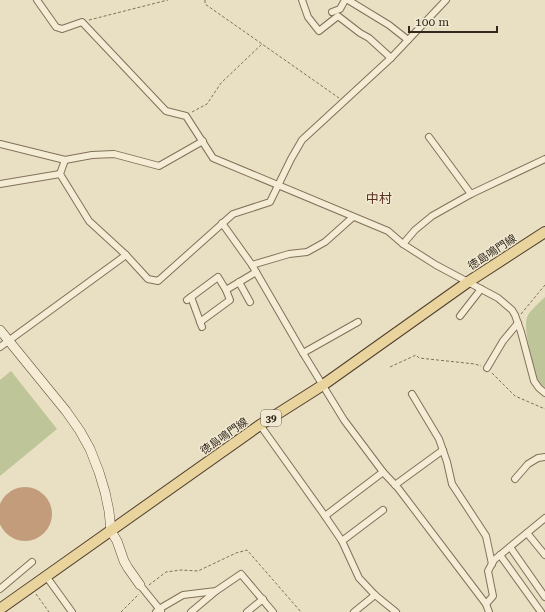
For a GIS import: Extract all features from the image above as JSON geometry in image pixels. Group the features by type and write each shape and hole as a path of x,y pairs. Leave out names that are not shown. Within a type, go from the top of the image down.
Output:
{"main road":[{"name":"徳島鳴門線","path":"0,609 260,425 323,385 468,282 545,232"}],"street":[{"path":"37,0 56,27 62,29 82,22 166,111 186,116 213,158 388,231 403,244 436,265 498,298 512,310 517,321 534,381 545,393"},
{"path":"302,0 308,17 319,31 338,16 369,38 391,58"},
{"path":"332,12 340,9 346,0 389,25 408,40"},
{"path":"60,174 89,221 126,255 148,279 158,281 233,214 270,202 291,158 302,140 391,58 446,0"},
{"path":"429,137 471,194"},
{"path":"0,144 65,160 92,155 114,154 159,166 203,142"},
{"path":"403,244 415,230 432,216 471,194 545,159"},
{"path":"60,174 65,160"},
{"path":"0,184 60,174"},
{"path":"252,265 289,254 307,252 325,242 353,217"},
{"path":"222,224 252,265 344,420 383,472 395,484 486,604 489,612"},
{"path":"0,347 126,255"},
{"path":"226,290 256,272"},
{"path":"218,277 226,290 230,300 201,324 189,299 218,277"},
{"path":"239,282 250,302"},
{"path":"460,316 481,289"},
{"path":"487,368 517,321"},
{"path":"303,353 358,322"},
{"path":"0,330 66,411 80,431 90,449 99,472 106,499 111,531 117,541 124,561 159,611 183,596 216,591"},
{"path":"412,394 439,439 452,484 486,536 492,564"},
{"path":"260,425 342,541 359,578 375,595 396,612"},
{"path":"395,484 443,450"},
{"path":"515,478 528,464 538,458 545,457"},
{"path":"325,516 383,472"},
{"path":"342,541 383,510"},
{"path":"486,604 492,596 488,571 494,560 545,518"},
{"path":"527,533 545,555"},
{"path":"510,547 545,597"},
{"path":"500,555 543,611"},
{"path":"0,589 32,562"},
{"path":"191,612 216,591 241,574 274,612"},
{"path":"46,576 72,612"},
{"path":"354,612 375,595"},
{"path":"247,612 263,599"}],"path":[{"path":"82,22 168,0"},
{"path":"205,0 205,4 344,102"},
{"path":"186,116 207,104 221,83 262,44"},
{"path":"517,321 545,285"},
{"path":"390,367 416,355 419,358 475,364 487,368 515,396 545,409"},
{"path":"121,612 142,587 166,572 198,570 236,553 247,550 301,612"},
{"path":"31,587 49,612"}],"green space":[{"path":"545,297 545,387 538,383 527,338 526,321 533,308"},
{"path":"11,371 57,429 0,476 0,380"}],"building":[{"path":"25,487 35,489 44,495 50,504 52,514 50,524 44,533 35,539 25,541 15,539 6,533 0,524 -2,514 0,504 6,495 15,489"}],"district":[{"name":"中村","path":"379,198"}]}
